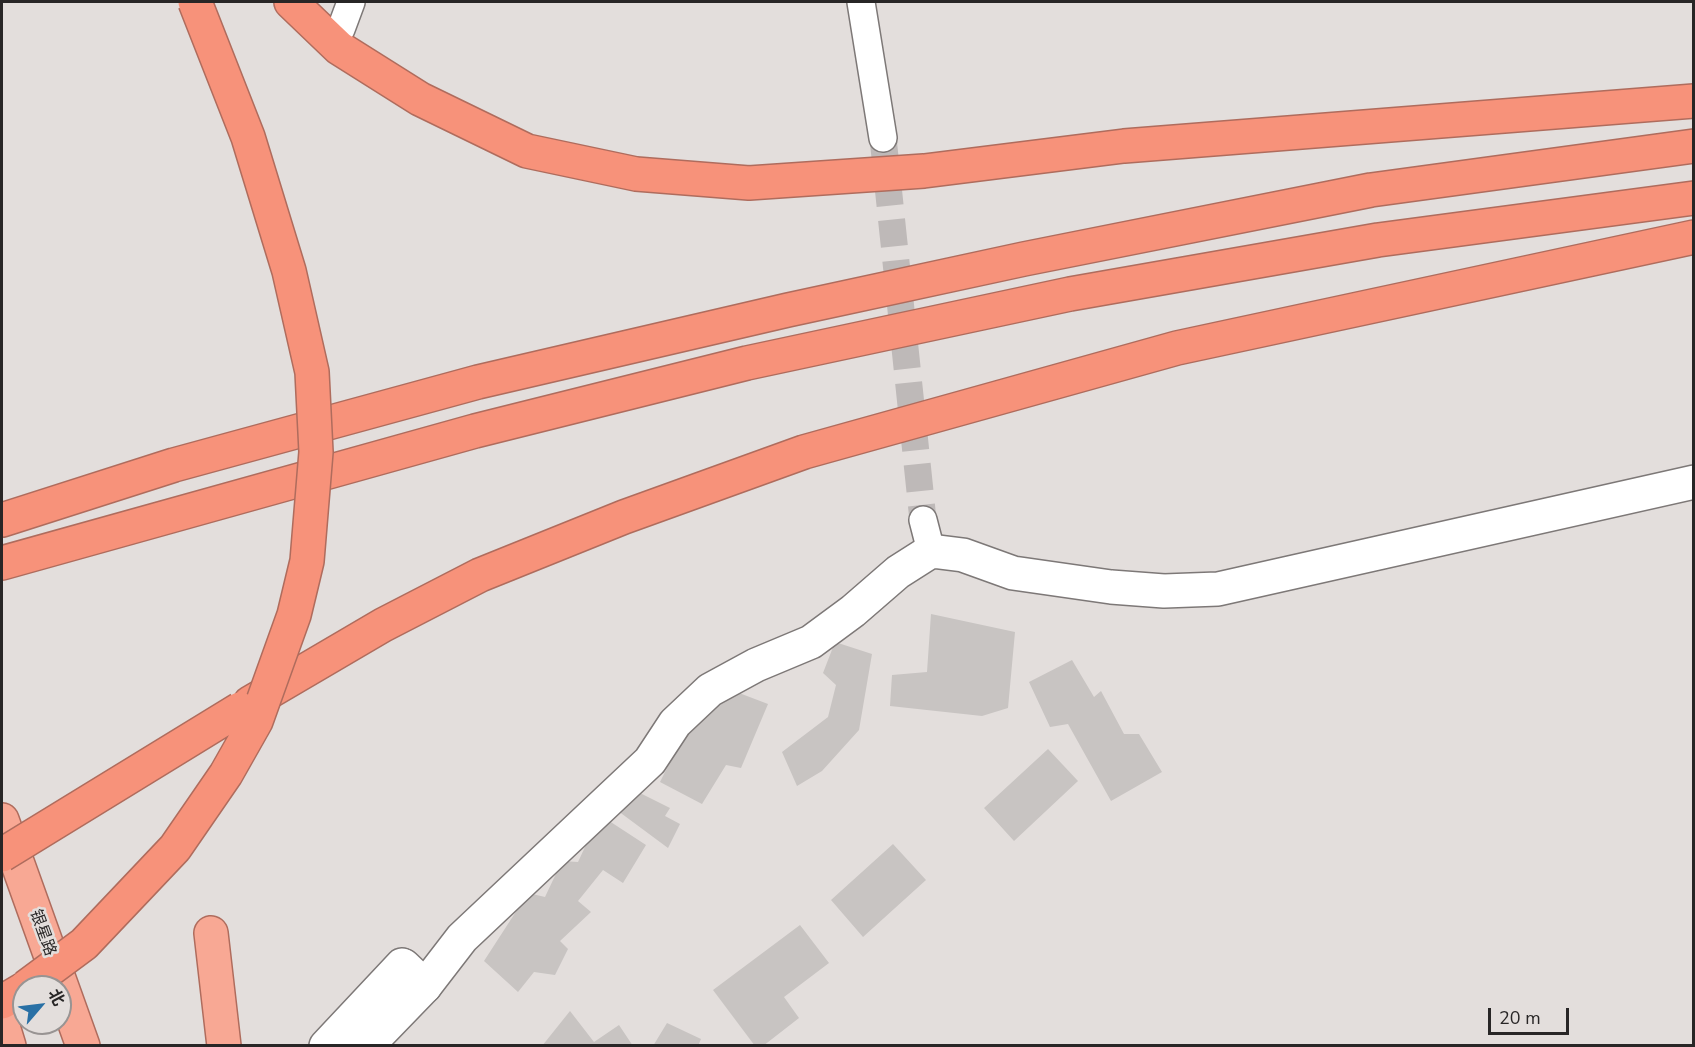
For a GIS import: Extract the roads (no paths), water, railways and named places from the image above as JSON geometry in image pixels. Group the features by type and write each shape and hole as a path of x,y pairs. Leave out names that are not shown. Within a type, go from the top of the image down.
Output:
{"highway":[{"path":"42,975 84,944 175,848 226,774 255,721 294,615 307,561 316,452 312,372 290,271 248,137 195,2"},
{"path":"291,2 339,48 420,99 527,151 636,174 749,183 924,171 1136,145 1694,100"},
{"path":"2,520 174,465 478,382 788,310 1024,259 1371,190 1694,146"},
{"path":"2,563 475,431 735,366 1059,296 1378,240 1694,198"},
{"path":"2,855 240,709 383,626 480,575 624,517 804,452 1177,348 1694,237"},
{"name":"银星路","path":"2,820 84,1046"},
{"path":"211,933 224,1046"},
{"path":"2,1023 9,1046"}],"street":[{"path":"341,30 351,2"},
{"path":"861,2 883,138"},
{"path":"326,1046 462,938 650,761 675,723 710,690 756,665 811,642 853,611 898,572 931,551 963,555 1012,573 1112,587 1164,591 1218,589 1694,482"},
{"path":"923,519 931,551"},
{"path":"367,1046 413,975"}],"tunnel":[{"path":"883,138 923,520"}]}
